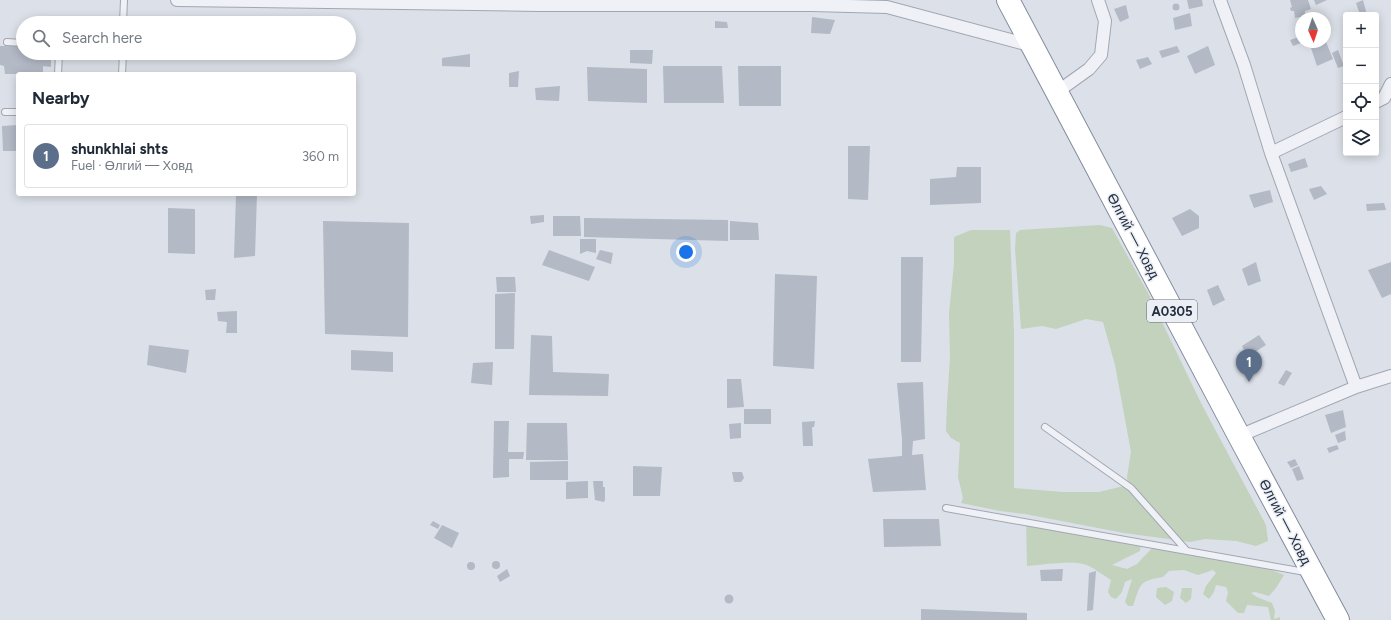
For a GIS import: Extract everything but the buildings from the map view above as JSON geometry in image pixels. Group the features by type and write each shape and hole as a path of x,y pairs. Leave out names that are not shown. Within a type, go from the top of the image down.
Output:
{"highway":[{"name":"Өлгий — Ховд","path":"1008,0 1338,620"}],"street":[{"path":"177,0 538,5 812,5 887,7 1033,46"},
{"path":"1056,92 1089,69 1101,55 1104,21 1098,0"},
{"path":"1220,0 1244,65 1271,154 1356,387"},
{"path":"1379,100 1384,98 1391,84"},
{"path":"1271,154 1343,118"},
{"path":"1239,436 1356,387 1391,376"}],"lane":[{"path":"123,16 124,0"},
{"path":"7,42 16,43"},
{"path":"58,72 59,60"},
{"path":"122,72 123,60"},
{"path":"5,112 16,112"},
{"path":"1045,427 1131,488 1186,550"},
{"path":"946,508 1313,573"}],"green space":[{"path":"1100,225 1112,228 1148,293 1201,403 1266,525 1268,541 1256,546 1236,541 1205,539 1190,542 1124,533 961,503 963,498 958,477 960,443 951,438 946,431 950,358 949,313 954,264 954,237 971,230 1010,230 1014,332 1014,488 1063,492 1099,492 1128,485 1127,477 1131,452 1115,365 1103,322 1086,319 1056,329 1042,326 1021,329 1015,249 1016,233 1020,230"},
{"path":"1026,519 1141,542 1140,551 1112,565 1127,569 1137,564 1154,546 1267,568 1284,575 1269,596 1255,592 1251,593 1272,603 1275,611 1274,619 1280,617 1280,620 1271,620 1268,607 1247,605 1244,613 1238,613 1226,601 1228,592 1226,587 1216,585 1214,592 1209,599 1203,594 1206,586 1216,573 1213,570 1198,575 1184,570 1169,571 1163,577 1145,582 1139,588 1133,606 1128,606 1125,602 1132,579 1125,582 1122,592 1116,599 1111,597 1108,592 1111,580 1087,565 1066,563 1027,566"},
{"path":"1166,587 1174,592 1172,601 1165,605 1156,597 1157,588"},
{"path":"1182,588 1192,588 1191,599 1186,603 1180,598"}],"place":[{"name":"shunkhlai shts","path":"1249,382"}]}
